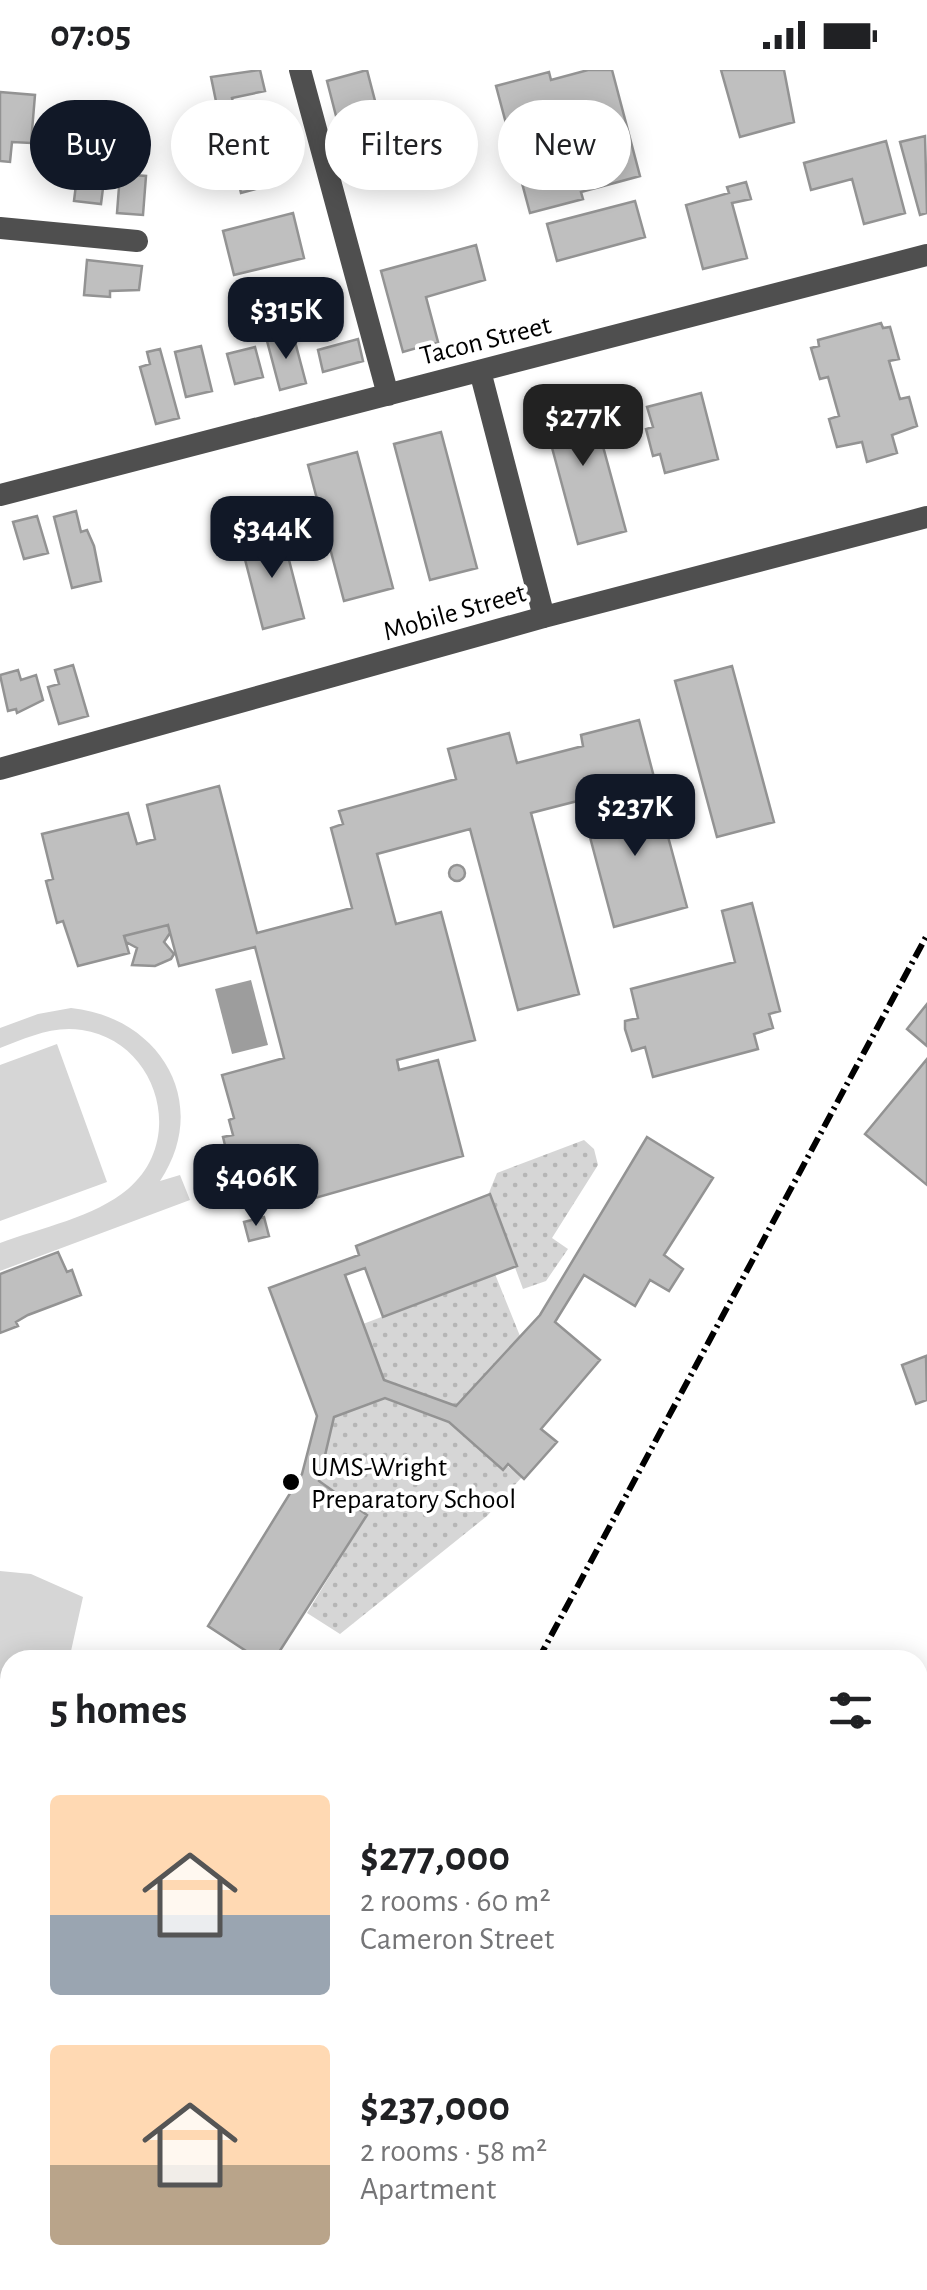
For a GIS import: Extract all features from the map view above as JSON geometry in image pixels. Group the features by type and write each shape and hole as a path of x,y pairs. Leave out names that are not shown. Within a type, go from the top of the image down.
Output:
{"street":[{"path":"300,70 388,395"},
{"path":"0,228 138,241"},
{"name":"Tacon Street","path":"0,495 927,255"},
{"path":"480,371 544,617"},
{"name":"Mobile Street","path":"0,769 544,617 927,517"}],"green space":[{"path":"71,1008 103,1015 130,1028 152,1046 168,1069 178,1094 181,1122 175,1152 160,1181 180,1175 190,1200 0,1271 0,1243 115,1199 146,1168 156,1145 159,1120 155,1095 145,1072 129,1052 108,1038 61,1029 0,1048 0,1028 38,1014"},
{"path":"57,1044 107,1182 0,1221 0,1065"},
{"path":"584,1140 594,1149 598,1165 552,1238 568,1249 546,1281 523,1289 488,1195 497,1173"},
{"path":"495,1274 520,1336 456,1406 384,1380 363,1324"},
{"path":"385,1398 449,1422 522,1477 487,1516 340,1634 307,1613 367,1515 319,1481 334,1417"},
{"path":"0,1571 31,1574 83,1597 71,1650 0,1650"}],"shaded area":[{"path":"251,980 268,1045 232,1054 215,989"}],"building":[{"path":"260,70 265,91 216,100 211,77"},
{"path":"367,70 375,100 332,100 327,81"},
{"path":"588,70 612,70 620,100 500,100 496,86 549,72 551,80"},
{"path":"721,70 784,70 794,122 740,137"},
{"path":"0,92 35,95 35,100 30,100 30,143 12,142 10,162 0,161"},
{"path":"925,136 927,213 920,215 900,142"},
{"path":"886,141 905,213 864,224 852,179 811,190 804,163"},
{"path":"631,142 640,176 631,178"},
{"path":"746,182 751,199 732,203 747,258 703,269 686,205 729,193 727,187"},
{"path":"75,190 103,190 101,204 74,201"},
{"path":"119,190 145,190 143,215 117,213"},
{"path":"524,190 588,190 581,192 583,199 530,213"},
{"path":"635,201 645,237 557,261 547,224"},
{"path":"293,213 304,258 234,275 223,231"},
{"path":"476,245 485,280 426,297 438,342 403,352 381,271"},
{"path":"87,260 142,266 139,290 110,291 110,297 84,295"},
{"path":"881,323 883,328 890,327 899,359 889,361 900,399 909,397 917,426 892,435 897,453 867,462 862,442 837,447 829,419 839,416 828,377 820,379 811,348 819,346 818,340"},
{"path":"293,334 306,383 280,390 267,341"},
{"path":"358,339 363,361 323,372 318,350"},
{"path":"201,346 212,391 186,397 175,352"},
{"path":"255,347 263,377 235,384 227,354"},
{"path":"160,349 179,418 156,424 140,367 150,364 147,352"},
{"path":"701,393 718,459 665,473 660,454 653,456 646,429 653,427 647,407"},
{"path":"589,395 626,531 578,544 541,407"},
{"path":"441,432 477,568 430,580 394,444"},
{"path":"357,452 393,588 344,601 308,465"},
{"path":"76,511 81,532 87,530 94,546 101,581 72,588 54,517"},
{"path":"37,516 48,553 24,559 13,522"},
{"path":"282,533 304,618 263,629 241,544"},
{"path":"73,665 88,716 59,724 48,687 59,684 55,670"},
{"path":"732,666 774,822 717,837 675,681"},
{"path":"18,670 21,680 36,675 43,700 17,713 16,709 8,711 0,675"},
{"path":"639,720 655,781 531,813 579,994 518,1010 470,829 377,854 396,924 441,912 475,1040 397,1060 399,1070 438,1060 463,1156 294,1204 289,1185 238,1198 223,1137 233,1135 229,1120 234,1118 222,1075 284,1058 255,947 179,966 168,925 124,936 129,953 78,966 63,921 57,923 46,881 53,879 42,834 128,813 137,844 155,839 147,805 219,786 257,933 352,908 331,828 343,824 339,811 456,779 448,749 509,733 517,763 583,746 581,735"},
{"path":"656,792 687,907 614,927 583,811"},
{"path":"457,865 465,873 457,881 449,873"},
{"path":"752,903 780,1011 769,1014 773,1028 754,1034 758,1049 653,1077 645,1047 632,1051 625,1029 625,1021 638,1018 631,989 735,962 722,911"},
{"path":"168,925 170,933 164,942 174,954 171,959 155,966 132,965 137,948 126,942 124,936"},
{"path":"927,1004 927,1046 907,1029"},
{"path":"927,1059 927,1185 865,1134"},
{"path":"647,1137 713,1178 664,1255 683,1269 669,1291 650,1280 635,1306 584,1275 555,1322 600,1360 541,1429 557,1442 524,1479 508,1464 503,1470 449,1422 385,1398 334,1417 319,1481 367,1515 280,1650 245,1650 208,1626 302,1474 317,1416 269,1288 359,1255 356,1246 490,1194 517,1266 383,1317 365,1268 345,1275 384,1380 456,1406 540,1315"},
{"path":"264,1217 269,1236 249,1241 244,1222"},
{"path":"58,1252 67,1272 72,1270 81,1295 28,1315 16,1322 18,1326 0,1333 0,1274"},
{"path":"926,1356 927,1400 916,1404 902,1365"}],"railway":[{"path":"543,1650 927,935"}],"place":[{"name":"UMS-Wright Preparatory School","path":"291,1482"}]}
